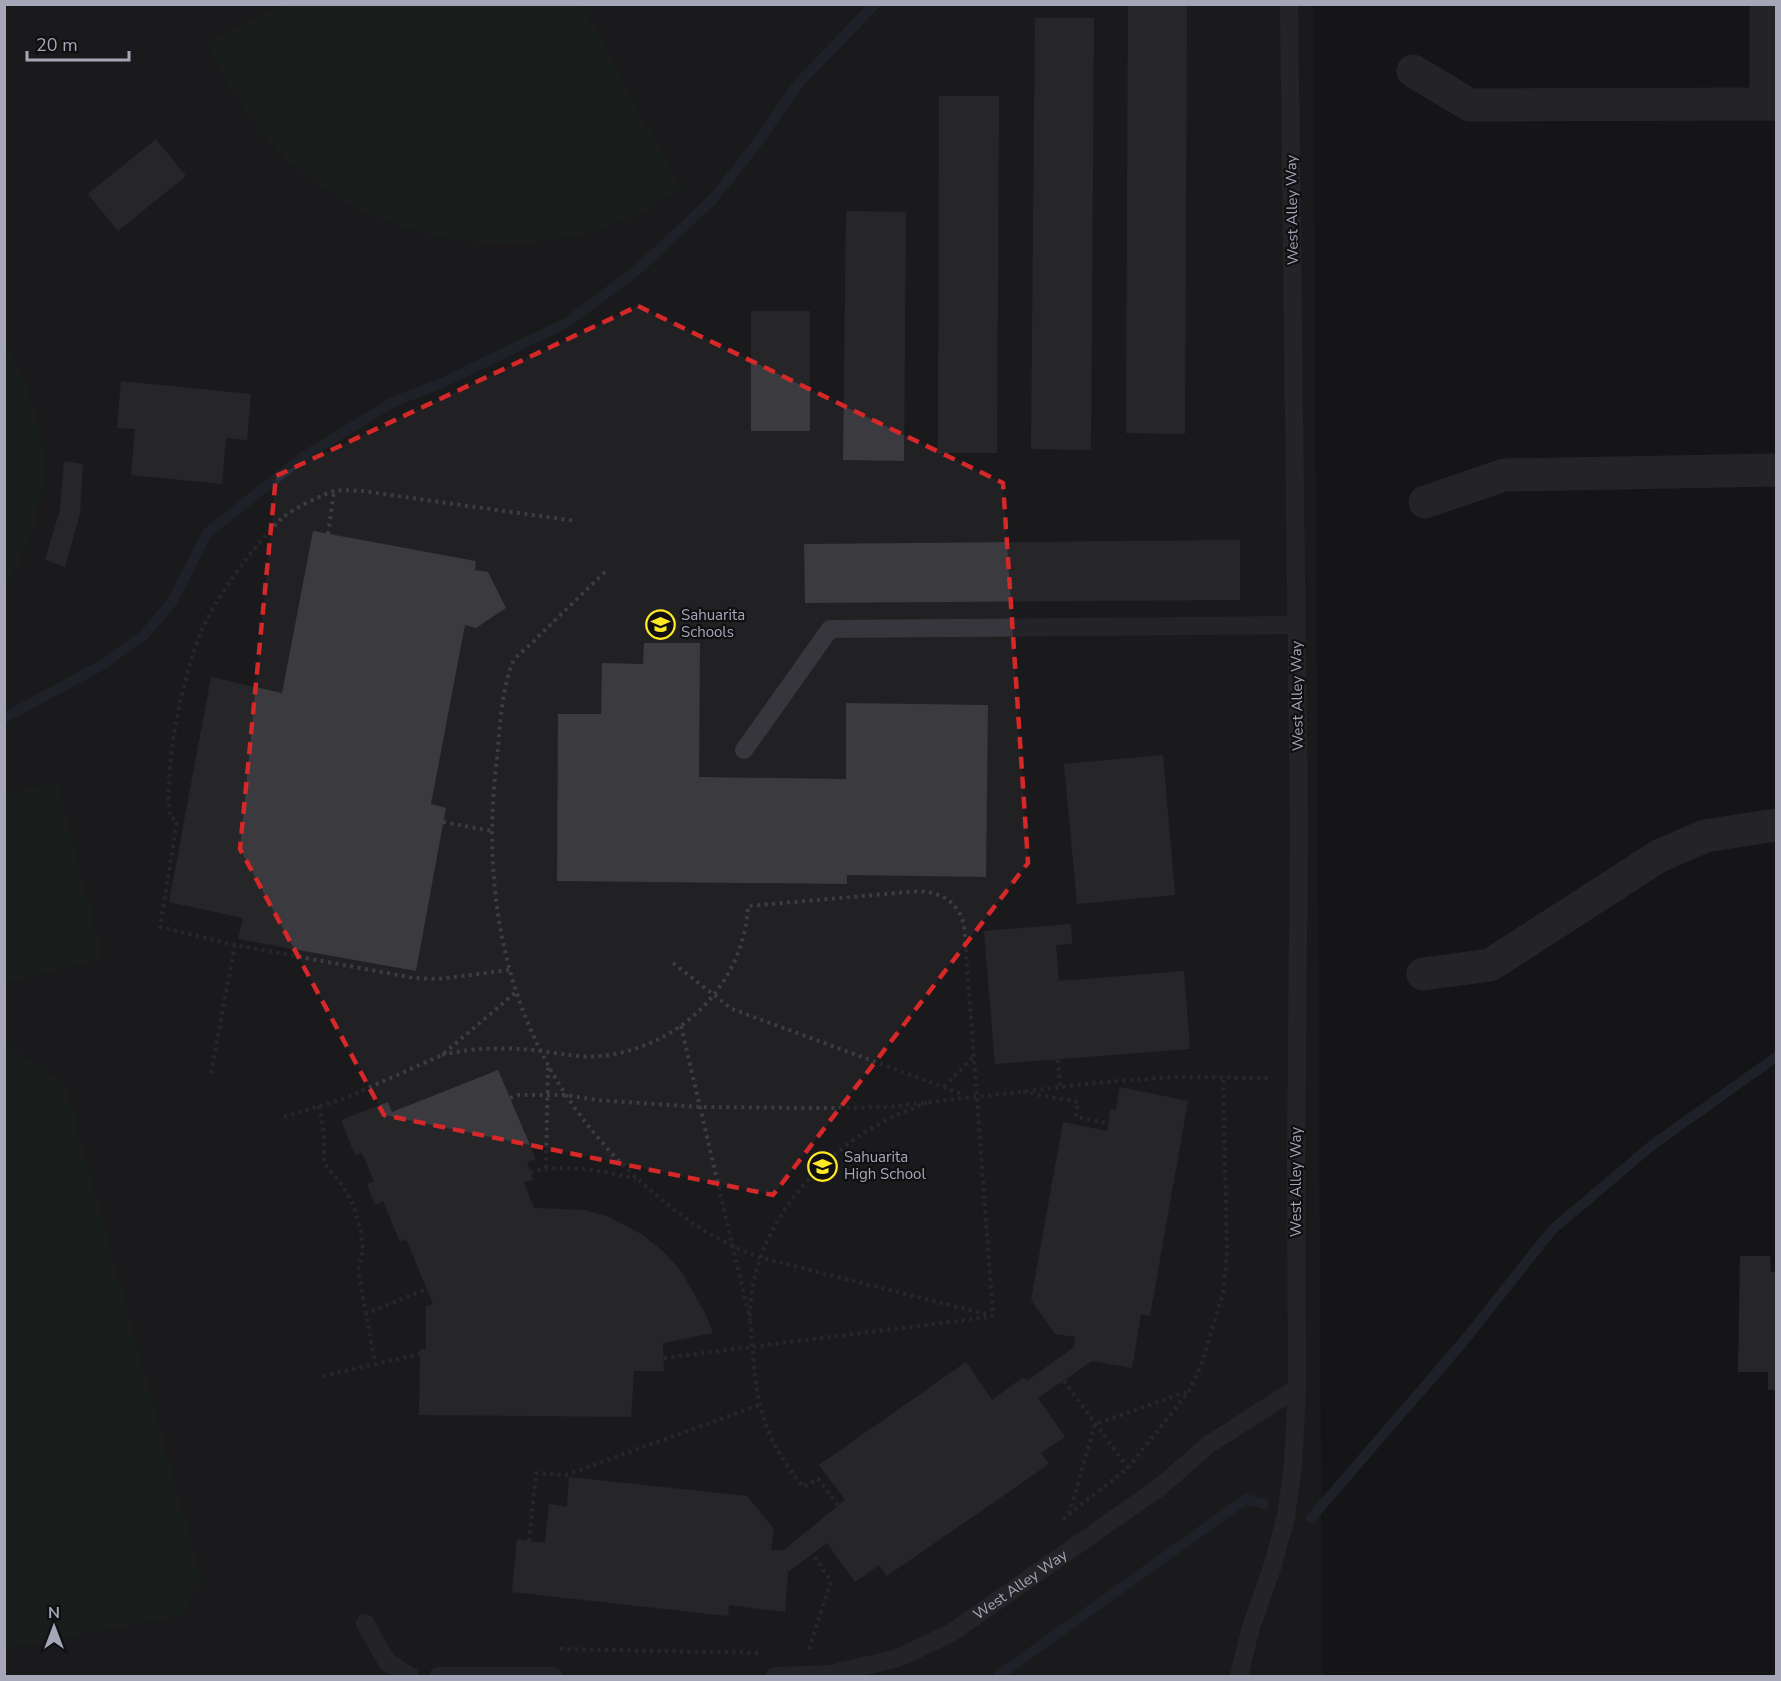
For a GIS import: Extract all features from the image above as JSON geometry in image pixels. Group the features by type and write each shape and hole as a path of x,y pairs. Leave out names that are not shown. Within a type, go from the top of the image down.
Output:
{"street":[{"path":"1413,71 1470,105 1771,104 1766,4"},
{"path":"1425,502 1504,475 1776,470"},
{"path":"1423,974 1490,965 1659,856 1705,836 1776,825"}],"lane":[{"name":"West Alley Way","path":"1239,1677 1251,1627 1273,1565 1286,1516 1293,1466 1297,1388 1299,828 1295,625 1297,512 1289,4"},
{"path":"744,750 830,629 1295,625"},
{"name":"West Alley Way","path":"775,1677 831,1674 898,1658 951,1634 1160,1487 1208,1445 1297,1388"},
{"path":"365,1623 387,1662 410,1677"},
{"path":"438,1677 553,1677"}],"path":[{"path":"509,970 439,979 414,978 236,945 160,927 177,821 170,816 167,796 177,721 199,637 222,596 252,553 284,517 334,490 362,490 575,520"},
{"path":"328,534 334,490"},
{"path":"605,572 513,662 500,734 492,831 497,909 502,946 515,993 541,1051 566,1095 597,1138 638,1179 704,1232 733,1248 762,1258 993,1316"},
{"path":"443,822 492,831"},
{"path":"284,1117 346,1098 442,1055 474,1047 541,1051 575,1056 621,1052 647,1044 681,1026 700,1012 713,996 731,970 740,950 747,923 748,906 932,892 946,897 960,910 964,924 993,1316"},
{"path":"211,1073 236,945"},
{"path":"673,963 732,1009 968,1096"},
{"path":"442,1055 515,993"},
{"path":"681,1026 748,1308 759,1405 770,1438 785,1465 803,1487 818,1479 838,1505"},
{"path":"944,1087 973,1057"},
{"path":"1058,1060 1060,1086"},
{"path":"546,1168 548,1064"},
{"path":"510,1098 519,1095 566,1095 596,1100 752,1110 888,1107 1060,1086 1174,1077 1297,1078"},
{"path":"1059,1522 1128,1468 1189,1391 1201,1366 1223,1293 1227,1253 1223,1077"},
{"path":"1016,1091 1078,1102 1076,1118 1108,1123"},
{"path":"752,1346 752,1293 762,1258 778,1223 810,1177 836,1151 906,1110 939,1099"},
{"path":"318,1106 324,1133 324,1163 343,1186 354,1207 360,1232 363,1251 358,1271 375,1363"},
{"path":"530,1172 546,1168 607,1171 638,1179"},
{"path":"365,1314 427,1289"},
{"path":"664,1358 993,1316"},
{"path":"323,1376 420,1354"},
{"path":"1064,1381 1128,1468"},
{"path":"1095,1424 1189,1391"},
{"path":"529,1541 536,1473 566,1475 759,1405"},
{"path":"1068,1515 1095,1424"},
{"path":"813,1554 831,1581 808,1652 816,1650"},
{"path":"551,1649 764,1653"}],"highlighted area":[{"path":"638,306 1003,483 1028,863 773,1195 384,1115 240,849 276,476"}],"shaded area":[{"name":"Sahuarita Schools","path":"5,5 1313,5 1322,1676 5,1676"},
{"path":"283,5 582,5 681,189 641,212 597,230 551,240 504,243 457,240 411,229 367,212 325,189 275,148 242,106 207,44"},
{"path":"5,346 22,376 34,406 41,436 43,467 40,497 33,527 21,557 5,587"},
{"path":"57,781 103,958 5,983 5,795"},
{"path":"5,1044 65,1084 202,1582 181,1616 5,1648"}],"building":[{"path":"1128,4 1187,4 1185,434 1126,433"},
{"path":"1035,18 1094,18 1091,450 1031,449"},
{"path":"939,96 999,96 997,453 938,453"},
{"path":"156,139 186,176 118,231 88,194"},
{"path":"846,211 906,212 904,461 843,460"},
{"path":"751,311 810,311 810,431 751,431"},
{"path":"121,381 251,394 247,440 226,438 222,484 131,475 135,429 117,428"},
{"path":"64,461 83,464 80,513 65,567 45,560 60,510"},
{"path":"313,531 476,561 475,570 488,572 506,608 476,628 465,625 431,804 446,808 416,971 238,939 243,918 169,902 211,677 282,693"},
{"path":"1240,540 1240,600 805,603 804,544"},
{"path":"644,643 700,643 699,777 846,779 846,703 988,705 986,877 847,875 847,884 557,881 558,714 601,714 602,663 643,664"},
{"path":"1163,755 1175,895 1077,904 1064,764"},
{"path":"1071,924 1072,944 1056,945 1059,981 1184,971 1190,1049 995,1064 984,931"},
{"path":"498,1070 536,1159 527,1162 533,1180 524,1182 534,1208 584,1210 609,1217 643,1235 664,1252 681,1271 706,1315 713,1333 663,1343 664,1371 634,1371 631,1417 419,1415 420,1349 426,1349 426,1307 433,1304 406,1239 400,1242 383,1201 375,1205 367,1184 374,1181 362,1153 355,1155 341,1120 388,1102 392,1112"},
{"path":"1120,1087 1188,1101 1150,1316 1141,1314 1132,1368 1092,1361 1038,1398 1065,1437 1041,1453 1049,1464 887,1576 879,1565 855,1582 827,1543 788,1572 785,1612 729,1605 728,1616 512,1592 517,1539 545,1543 549,1504 567,1507 569,1477 747,1496 774,1529 771,1550 784,1550 845,1500 819,1465 966,1362 992,1400 1023,1377 1027,1381 1074,1347 1075,1337 1055,1334 1031,1300 1063,1122 1107,1131 1110,1109 1116,1110"},
{"path":"1740,1256 1770,1256 1771,1272 1776,1272 1776,1390 1768,1390 1768,1372 1738,1372"}],"waterway":[{"path":"4,718 102,665 144,635 172,602 207,533 303,457 393,402 442,383 566,323 636,271 713,199 755,146 798,84 875,4"},
{"path":"1311,1518 1463,1342 1552,1230 1651,1146 1776,1057"},
{"path":"998,1676 1246,1499 1264,1504"}],"place":[{"name":"Sahuarita Schools","path":"660,624"},
{"name":"Sahuarita High School","path":"823,1166"}]}
